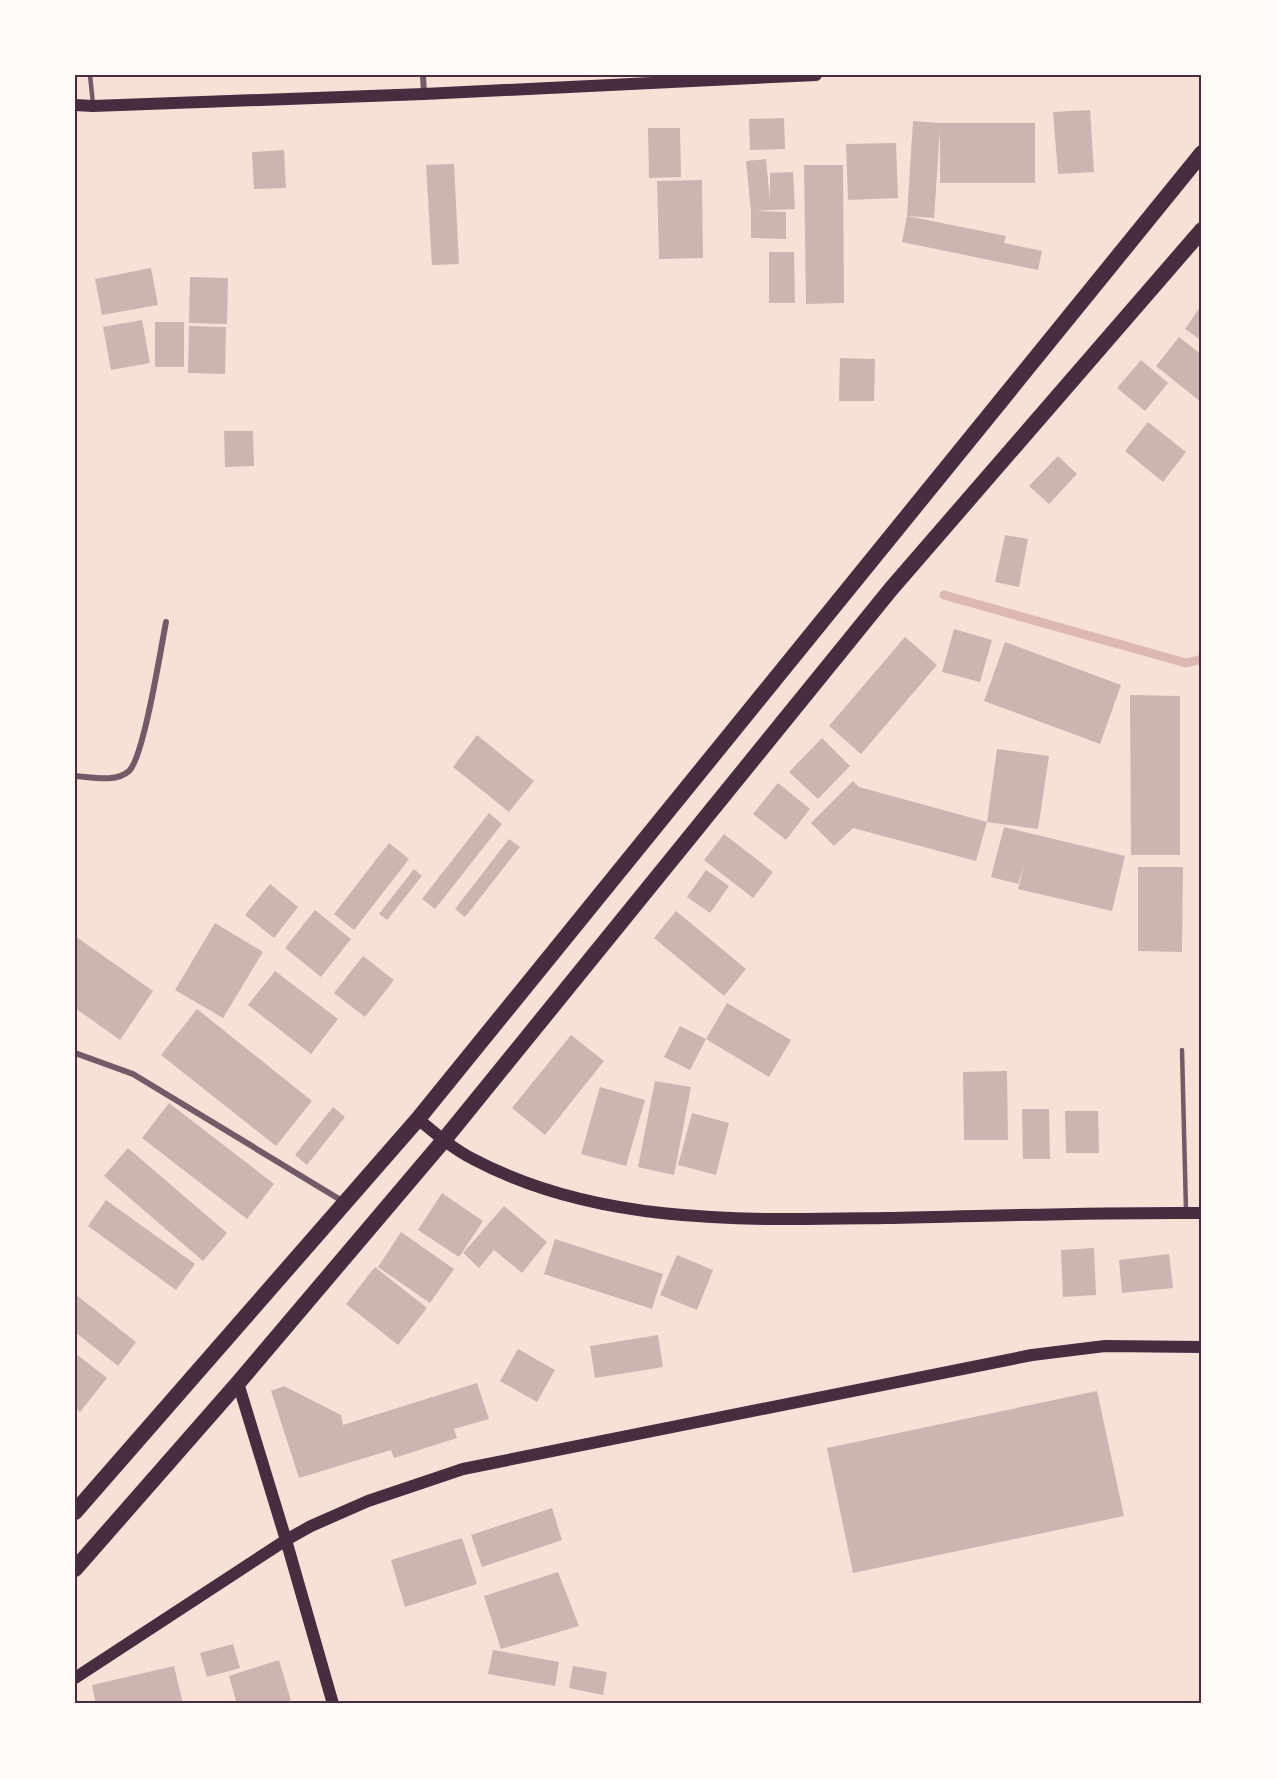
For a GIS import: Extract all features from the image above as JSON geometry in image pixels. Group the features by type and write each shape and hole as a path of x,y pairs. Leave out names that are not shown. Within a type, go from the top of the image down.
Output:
{"highway":[{"path":"75,1512 417,1119 1202,153"},
{"path":"75,1569 238,1383 444,1140 891,590 1202,230"}],"main road":[{"path":"75,105 424,94 816,75"},
{"path":"417,1119 470,1158 528,1184 575,1198 671,1215 768,1220 1202,1213"},
{"path":"75,1678 311,1526 368,1501 463,1469 1032,1355 1106,1346 1202,1347"},
{"path":"238,1383 333,1704"}],"street":[{"path":"423,75 424,94"},
{"path":"75,776 115,778 129,772 136,760 166,622"},
{"path":"75,1053 133,1074 344,1203"}],"lane":[{"path":"90,75 93,106"},
{"path":"1182,1050 1186,1213"}],"building":[{"path":"1090,110 1094,172 1058,174 1053,112"},
{"path":"784,118 785,149 750,150 749,119"},
{"path":"913,121 1035,123 1035,183 940,183 940,130 934,218 907,216"},
{"path":"648,128 680,128 681,177 649,178"},
{"path":"896,143 898,198 848,200 846,144"},
{"path":"284,150 286,188 254,189 252,152"},
{"path":"766,159 770,201 770,173 793,172 795,209 754,211 786,212 786,239 751,238 746,161"},
{"path":"454,164 459,264 432,265 426,165"},
{"path":"804,165 843,165 844,303 806,304"},
{"path":"702,180 703,258 659,259 657,181"},
{"path":"907,216 1006,236 1004,243 1042,251 1038,270 902,242"},
{"path":"769,252 794,252 795,303 769,303"},
{"path":"151,268 158,305 102,315 95,279"},
{"path":"190,277 228,278 227,324 189,323"},
{"path":"1202,304 1202,341 1185,329"},
{"path":"142,320 150,363 111,370 103,327"},
{"path":"155,322 184,322 184,367 155,367"},
{"path":"189,326 226,327 225,374 188,373"},
{"path":"1179,337 1202,355 1202,403 1156,366"},
{"path":"840,358 875,359 874,401 839,401"},
{"path":"1141,360 1168,383 1145,411 1117,388"},
{"path":"1148,422 1186,452 1163,482 1125,451"},
{"path":"224,431 253,431 254,466 225,467"},
{"path":"1058,456 1077,474 1049,504 1029,486"},
{"path":"1005,535 1028,539 1019,587 995,582"},
{"path":"954,629 992,640 980,682 942,672"},
{"path":"905,637 937,665 861,754 829,726"},
{"path":"1005,642 1121,685 1100,744 984,701"},
{"path":"1130,695 1180,696 1180,855 1131,855"},
{"path":"477,735 534,781 509,812 453,767"},
{"path":"822,738 850,766 818,799 789,772"},
{"path":"997,749 1049,756 1038,829 987,822"},
{"path":"853,781 859,787 987,822 976,861 853,828 834,846 811,823"},
{"path":"778,783 810,809 786,840 753,814"},
{"path":"489,813 502,824 435,909 422,899"},
{"path":"1004,827 1125,856 1112,911 1018,889 1024,865 1018,884 991,877"},
{"path":"724,834 773,872 753,898 704,860"},
{"path":"509,839 520,847 465,917 455,909"},
{"path":"389,843 409,859 354,930 334,914"},
{"path":"1138,867 1183,867 1182,952 1138,951"},
{"path":"414,869 422,876 387,920 379,914"},
{"path":"706,870 729,886 710,913 687,897"},
{"path":"270,884 298,907 274,938 245,915"},
{"path":"315,910 351,939 321,977 285,948"},
{"path":"676,911 746,969 724,996 654,938"},
{"path":"215,923 263,952 223,1018 175,990"},
{"path":"75,936 153,991 120,1040 75,1008"},
{"path":"363,956 394,980 365,1017 334,993"},
{"path":"275,971 338,1019 311,1054 248,1005"},
{"path":"727,1003 791,1040 769,1077 706,1039"},
{"path":"197,1009 312,1101 276,1146 161,1055"},
{"path":"680,1026 706,1039 690,1070 664,1057"},
{"path":"571,1035 604,1061 545,1135 512,1108"},
{"path":"1007,1071 1008,1140 964,1140 963,1072"},
{"path":"655,1081 691,1087 674,1175 638,1167"},
{"path":"600,1087 645,1100 626,1166 581,1154"},
{"path":"169,1103 274,1184 247,1219 142,1138"},
{"path":"333,1107 345,1117 307,1165 295,1155"},
{"path":"1022,1109 1049,1109 1050,1159 1023,1159"},
{"path":"1065,1111 1098,1111 1099,1153 1066,1153"},
{"path":"692,1113 729,1123 716,1175 678,1165"},
{"path":"128,1148 227,1233 203,1261 104,1176"},
{"path":"442,1193 483,1221 459,1257 418,1230"},
{"path":"106,1200 195,1264 176,1290 88,1226"},
{"path":"504,1206 547,1242 522,1273 494,1250 479,1268 463,1253"},
{"path":"401,1232 454,1269 430,1303 378,1267"},
{"path":"555,1239 663,1274 652,1309 544,1274"},
{"path":"1094,1248 1096,1295 1063,1297 1061,1250"},
{"path":"1169,1254 1173,1288 1122,1293 1119,1260"},
{"path":"677,1255 713,1270 697,1310 660,1295"},
{"path":"375,1267 427,1308 398,1345 346,1304"},
{"path":"75,1294 136,1342 118,1366 75,1332"},
{"path":"658,1335 663,1367 595,1378 590,1346"},
{"path":"518,1349 555,1370 537,1402 500,1381"},
{"path":"75,1353 107,1378 80,1412 75,1408"},
{"path":"477,1383 489,1419 454,1429 457,1438 394,1458 391,1450 299,1478 271,1391 284,1386 341,1415 343,1425"},
{"path":"1097,1391 1124,1516 853,1573 827,1448"},
{"path":"552,1508 562,1540 482,1567 471,1535"},
{"path":"462,1538 477,1584 405,1607 391,1560"},
{"path":"558,1572 579,1626 501,1649 484,1596"},
{"path":"233,1644 240,1668 207,1677 200,1653"},
{"path":"493,1650 559,1662 555,1686 488,1674"},
{"path":"279,1660 292,1704 237,1704 229,1676"},
{"path":"174,1666 183,1704 96,1704 92,1685"},
{"path":"573,1666 607,1672 603,1695 569,1688"}],"waterway":[{"path":"944,595 1186,663 1202,659"}]}
